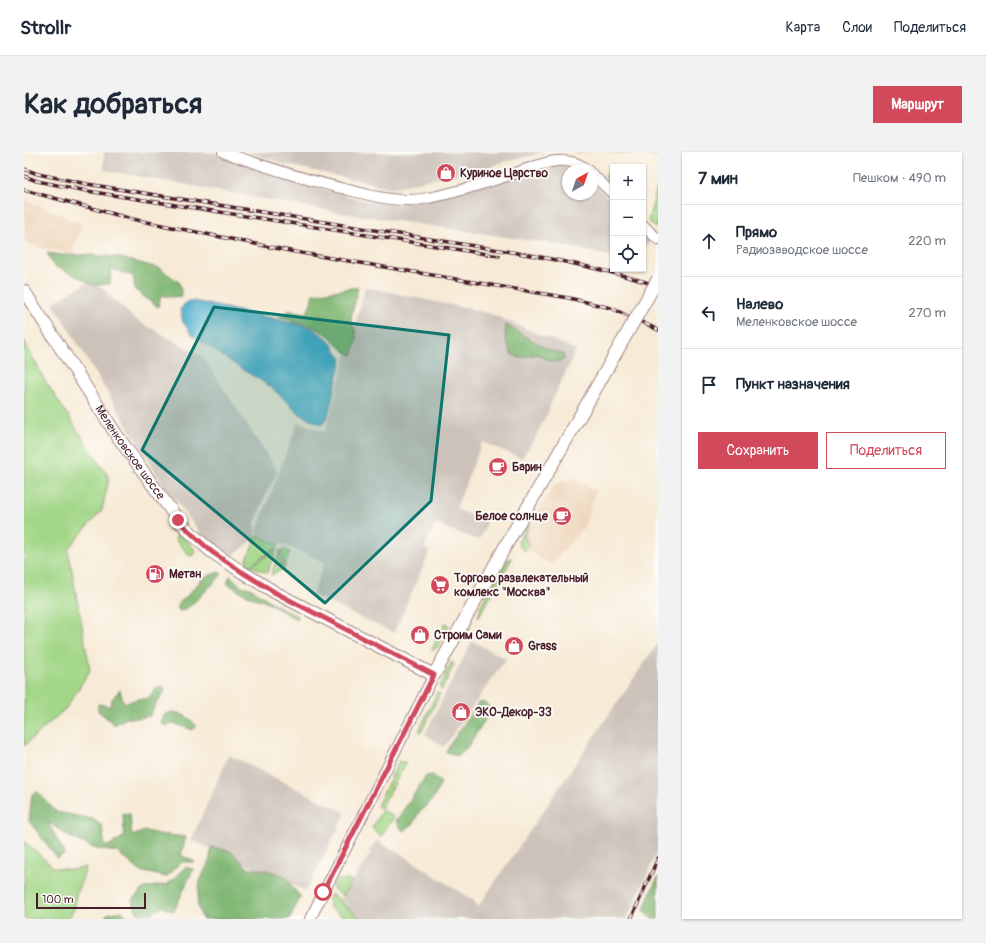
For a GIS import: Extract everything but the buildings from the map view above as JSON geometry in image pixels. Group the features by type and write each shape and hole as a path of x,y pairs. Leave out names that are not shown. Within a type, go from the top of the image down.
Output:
{"main road":[{"path":"434,675 506,545 658,279"},
{"name":"Меленковское шоссе","path":"24,292 116,434 173,514 192,534 218,556 276,593 434,675"}],"street":[{"path":"223,152 315,182 375,197 402,200 426,199 453,193 538,165 556,161 567,161 576,164"},
{"path":"598,180 610,191"},
{"path":"646,228 658,239"},
{"path":"310,919 434,675"}],"highlighted area":[{"path":"214,307 449,335 431,501 325,603 142,450"}],"shaded area":[{"path":"104,152 213,152 287,178 333,192 364,200 397,204 546,167 562,165 562,200 598,200 598,188 610,199 610,256 566,246 341,213 104,170"},
{"path":"245,152 545,152 500,163 478,171 441,177 392,188 282,164"},
{"path":"574,152 593,152 578,154"},
{"path":"593,152 658,152 658,156"},
{"path":"24,199 82,224 72,253 42,249 24,241"},
{"path":"646,236 651,241 646,246"},
{"path":"93,279 134,319 202,356 278,472 266,494 255,523 255,539 232,556 208,543 161,481 53,303"},
{"path":"365,287 489,313 576,350 535,438 522,458 482,442 456,509 486,521 486,526 479,540 435,523 424,549 430,551 394,633 312,595 325,562 256,533 298,422 325,432"},
{"path":"574,478 596,492 584,526 551,565 526,549 529,544 524,537 529,525 555,485"},
{"path":"472,641 506,659 444,747 425,734"},
{"path":"658,645 658,850 627,919 362,919 339,902 371,853 369,851 377,840 474,901 478,907 655,647"},
{"path":"229,755 346,813 306,891 191,840"}],"green space":[{"path":"610,169 610,182 605,177"},
{"path":"658,184 658,229 648,221"},
{"path":"47,253 117,257 159,268 179,282 182,296 170,297 161,295 158,307 135,290 133,276 111,269 110,284 92,285 54,266"},
{"path":"358,287 351,319 357,338 352,355 343,350 328,335 309,325 293,322 289,319 279,317 290,310 307,313 314,294"},
{"path":"506,325 549,350 563,354 564,360 553,362 537,354 521,358 512,355 505,337"},
{"path":"24,340 44,379 109,478 102,510 68,549 90,670 67,707 24,746"},
{"path":"528,523 529,525 524,537 529,544 525,551 519,546 518,542"},
{"path":"177,534 182,536 196,551 195,554 190,556 175,539"},
{"path":"257,535 279,544 278,547 249,566 245,564"},
{"path":"277,549 267,573 251,566"},
{"path":"284,549 290,552 284,568 282,550"},
{"path":"280,550 282,570 271,575"},
{"path":"512,558 478,618 481,605 507,560"},
{"path":"219,572 222,574 212,585 189,607 179,611 177,605 203,578"},
{"path":"230,576 241,586 250,588 278,606 299,617 296,619 267,602 253,598 239,591 227,583"},
{"path":"445,623 449,625 438,647 431,651"},
{"path":"451,662 454,664 442,690 439,688"},
{"path":"159,686 166,689 150,716 126,718 115,725 98,711 98,704 110,706 112,699 120,690 124,703 138,699 147,699"},
{"path":"437,692 440,694 421,733 419,731"},
{"path":"483,702 492,709 468,746 458,756 446,752 478,703"},
{"path":"172,712 180,713 186,716 197,726 193,730 173,723 167,726 161,724 164,715"},
{"path":"399,761 406,763 381,808 377,806"},
{"path":"433,775 441,783 434,797 426,807 419,812 413,824 403,831 396,821 426,776"},
{"path":"38,792 56,812 93,819 102,826 105,847 124,836 123,813 130,814 132,836 145,831 186,837 181,855 195,862 181,862 166,877 140,871 117,852 96,849 68,836 48,822 65,854 57,858 29,821 32,794"},
{"path":"382,810 394,817 381,836 372,828"},
{"path":"24,841 54,868 74,870 86,867 76,894 75,908 68,919 24,919"},
{"path":"211,847 230,851 248,868 265,870 285,876 301,897 289,919 202,919 197,903 200,881 210,859"},
{"path":"185,867 193,869 174,911 162,907 149,915 137,913 132,900 144,888 168,884"},
{"path":"658,877 658,919 652,919 644,910"},
{"path":"340,879 352,881 343,896 334,890 333,886 336,880"},
{"path":"331,894 340,900 339,902 362,919 351,919 330,908 328,900"},
{"path":"122,911 129,919 104,919 107,914"}],"water":[{"path":"194,301 310,327 328,339 342,359 328,415 322,425 300,414 271,387 192,335 183,322 180,310 185,303"}],"railway":[{"path":"24,169 38,174 87,184 530,255 594,268 658,286"},
{"path":"24,176 37,181 87,191 499,256"},
{"path":"24,190 132,219 295,252 569,298 611,308 658,330"},
{"path":"631,919 658,858"}],"place":[{"name":"Куриное Царство","path":"446,173"},
{"name":"Барин","path":"498,467"},
{"name":"Белое солнце","path":"562,516"},
{"name":"Метан","path":"155,574"},
{"name":"Торгово развлекательный комлекс \"Москва\"","path":"440,585"},
{"name":"Строим Сами","path":"420,635"},
{"name":"Grass","path":"514,646"},
{"name":"ЭКО-Декор-33","path":"461,712"}],"route":[{"path":"178,520 212,552 276,593 434,675 323,892"}]}
